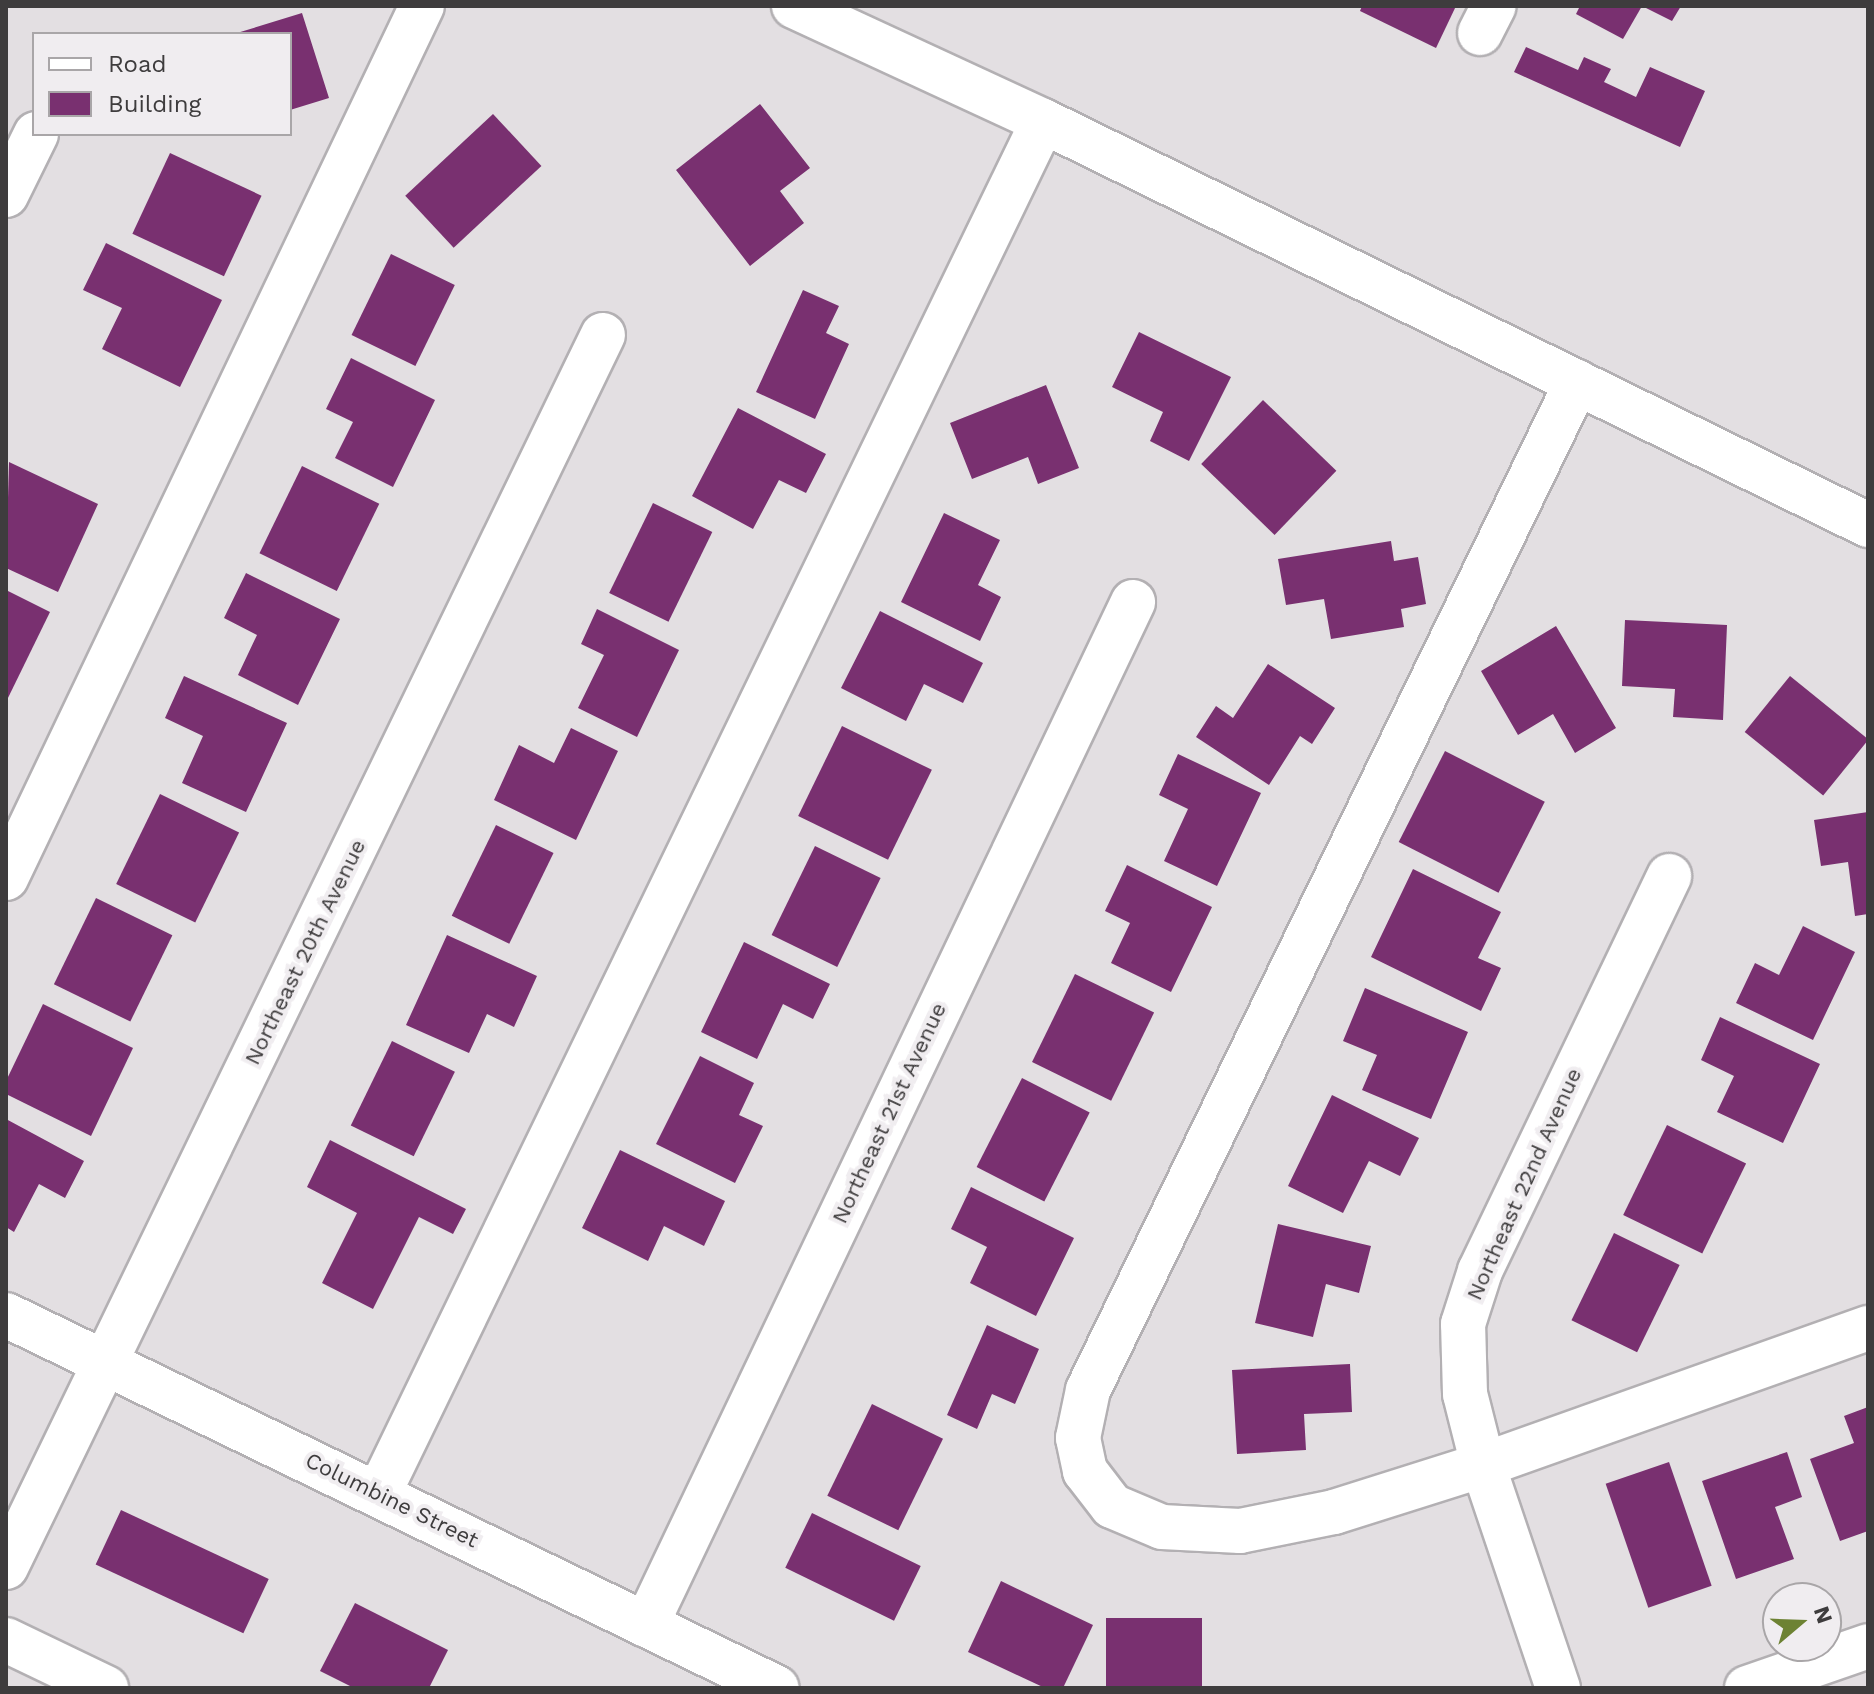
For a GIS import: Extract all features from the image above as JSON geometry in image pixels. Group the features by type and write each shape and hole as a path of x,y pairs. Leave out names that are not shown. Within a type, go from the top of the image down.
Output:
{"street":[{"path":"6,878 422,6"},
{"path":"794,6 1043,121 1868,525"},
{"path":"379,1493 1043,121"},
{"path":"6,195 35,136"},
{"name":"Northeast 20th Avenue","path":"6,1567 603,335"},
{"path":"1577,382 1088,1390 1078,1438 1085,1471 1112,1506 1162,1527 1240,1531 1334,1512 1483,1465 1868,1328"},
{"name":"Northeast 21st Avenue","path":"646,1625 1133,602"},
{"name":"Northeast 22nd Avenue","path":"1558,1688 1483,1465 1465,1394 1463,1324 1480,1271 1669,876"},
{"name":"Columbine Street","path":"6,1315 777,1688"},
{"path":"6,1640 106,1688"},
{"path":"1747,1688 1868,1646"}],"building":[{"path":"1362,6 1456,6 1436,48 1360,11"},
{"path":"1580,6 1642,6 1623,39 1576,14"},
{"path":"1642,6 1681,6 1672,21"},
{"path":"302,13 329,98 292,109 292,32 240,32"},
{"path":"1526,47 1578,70 1584,57 1611,69 1604,82 1636,97 1650,67 1705,91 1680,147 1514,72"},
{"path":"760,104 810,168 780,191 804,223 750,266 676,170"},
{"path":"493,114 541,166 454,248 405,196"},
{"path":"170,153 262,196 224,276 132,234"},
{"path":"106,243 222,300 180,387 102,349 122,308 83,290"},
{"path":"391,254 455,285 415,366 352,335"},
{"path":"803,290 839,306 826,333 849,344 815,419 756,392"},
{"path":"1139,332 1231,377 1189,461 1150,441 1163,412 1112,387"},
{"path":"351,358 435,400 393,487 335,458 353,422 326,409"},
{"path":"1046,385 1079,468 1038,484 1028,457 972,479 950,423"},
{"path":"1263,400 1336,471 1275,535 1201,464"},
{"path":"738,408 826,454 806,493 779,480 753,529 692,496"},
{"path":"9,462 98,504 58,592 6,568"},
{"path":"302,466 379,504 337,591 259,553"},
{"path":"653,503 712,532 668,622 609,593"},
{"path":"944,513 1000,540 978,585 1001,597 980,641 901,602"},
{"path":"1391,541 1394,561 1418,557 1426,604 1401,609 1404,627 1331,639 1324,599 1286,605 1278,559"},
{"path":"246,573 340,619 298,705 238,675 257,635 224,618"},
{"path":"6,590 50,612 6,702"},
{"path":"597,609 679,650 637,737 578,708 604,655 581,644"},
{"path":"880,611 983,663 963,703 924,684 906,721 841,688"},
{"path":"1625,620 1727,625 1723,720 1673,717 1675,689 1622,686"},
{"path":"1556,626 1616,728 1575,753 1553,714 1518,735 1481,671"},
{"path":"1268,664 1335,708 1312,744 1300,736 1269,785 1196,737 1216,706 1233,718"},
{"path":"184,676 287,723 246,812 182,783 203,736 165,718"},
{"path":"1790,676 1868,739 1823,796 1745,732"},
{"path":"842,726 932,770 888,860 798,816"},
{"path":"571,728 618,751 576,840 494,800 519,745 554,763"},
{"path":"1445,751 1545,802 1498,893 1399,842"},
{"path":"1178,754 1261,793 1217,886 1164,861 1188,809 1159,795"},
{"path":"160,794 239,833 195,922 116,884"},
{"path":"1868,812 1868,914 1855,916 1848,862 1821,866 1814,820"},
{"path":"496,825 554,853 509,944 452,916"},
{"path":"815,846 881,878 837,967 772,935"},
{"path":"1127,865 1212,907 1171,992 1111,963 1130,923 1105,911"},
{"path":"1413,869 1501,912 1478,958 1501,968 1481,1011 1371,957"},
{"path":"96,898 172,935 130,1022 54,984"},
{"path":"1803,926 1855,952 1813,1040 1736,1003 1755,963 1779,975"},
{"path":"447,935 537,976 514,1027 487,1014 469,1053 406,1025"},
{"path":"744,942 830,984 813,1019 783,1004 757,1059 701,1032"},
{"path":"1075,974 1154,1013 1111,1101 1032,1062"},
{"path":"1365,988 1468,1032 1431,1119 1362,1090 1377,1055 1343,1041"},
{"path":"43,1004 133,1048 91,1136 6,1094 6,1081"},
{"path":"1720,1017 1820,1064 1783,1143 1717,1112 1734,1076 1701,1060"},
{"path":"392,1041 455,1072 414,1156 351,1125"},
{"path":"700,1056 754,1083 739,1115 763,1126 735,1183 656,1144"},
{"path":"1022,1078 1090,1113 1044,1202 977,1167"},
{"path":"1332,1095 1419,1138 1400,1176 1369,1161 1343,1213 1288,1186"},
{"path":"6,1119 84,1161 65,1198 39,1184 14,1232 6,1227"},
{"path":"1667,1125 1746,1164 1702,1253 1623,1215"},
{"path":"330,1140 466,1209 453,1234 419,1217 373,1309 322,1283 357,1213 307,1187"},
{"path":"620,1150 725,1201 704,1246 664,1226 648,1261 582,1228"},
{"path":"971,1187 1074,1238 1036,1316 970,1283 987,1247 951,1229"},
{"path":"1278,1224 1371,1246 1359,1293 1326,1284 1313,1337 1255,1323"},
{"path":"1614,1233 1680,1265 1637,1352 1571,1320"},
{"path":"987,1325 1039,1349 1015,1404 992,1394 977,1429 947,1415"},
{"path":"1350,1364 1352,1412 1304,1414 1306,1450 1237,1454 1232,1370"},
{"path":"872,1404 943,1439 898,1530 827,1496"},
{"path":"1868,1407 1868,1531 1840,1541 1810,1459 1854,1443 1844,1416"},
{"path":"1787,1452 1802,1497 1775,1507 1794,1559 1736,1579 1702,1481"},
{"path":"1669,1462 1712,1586 1648,1608 1606,1484"},
{"path":"121,1510 269,1579 243,1633 96,1564"},
{"path":"812,1513 921,1566 894,1621 785,1568"},
{"path":"1001,1581 1093,1625 1063,1688 1045,1688 968,1652"},
{"path":"355,1603 448,1650 429,1688 354,1688 320,1671"},
{"path":"1106,1618 1202,1618 1202,1688 1106,1688"}]}
